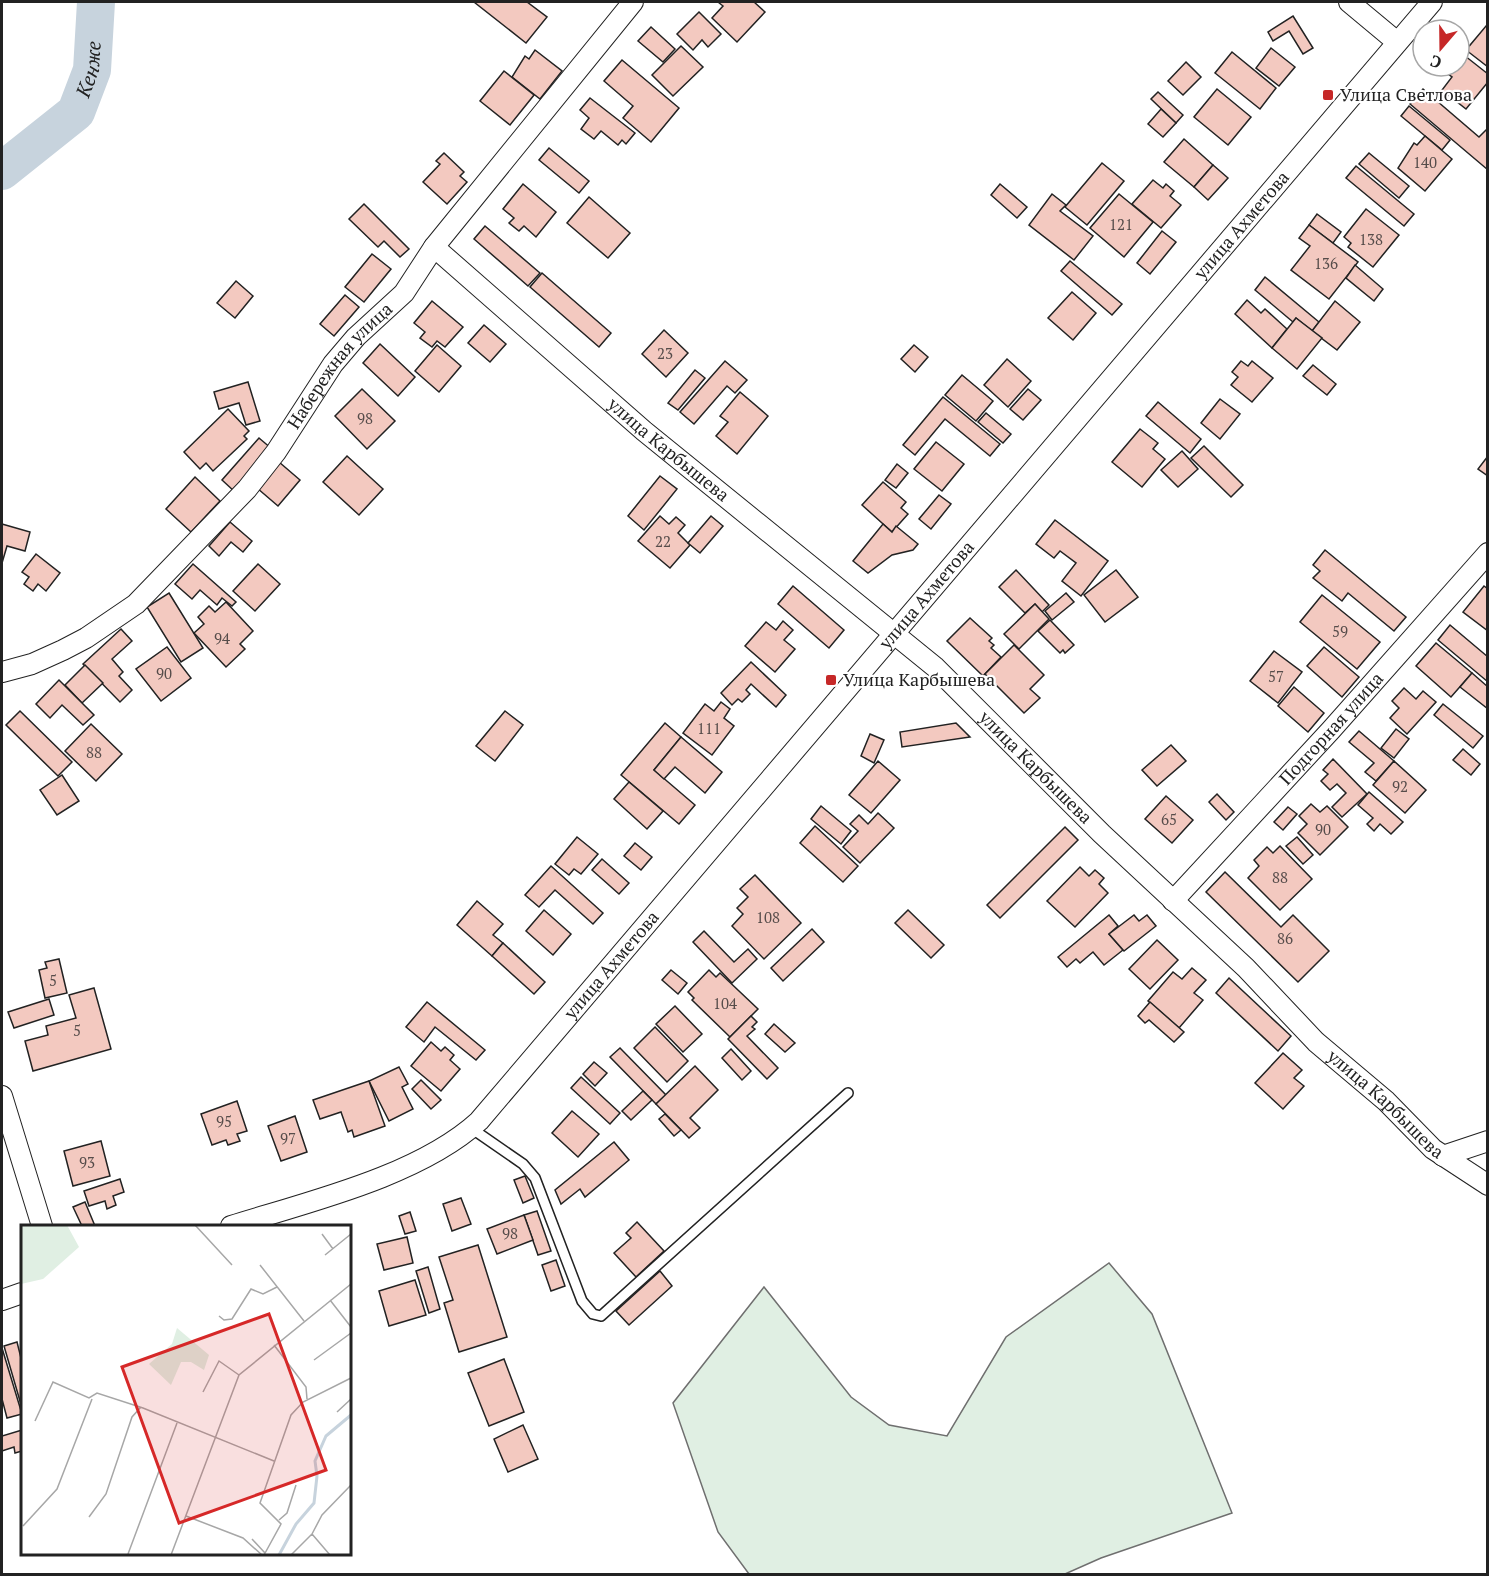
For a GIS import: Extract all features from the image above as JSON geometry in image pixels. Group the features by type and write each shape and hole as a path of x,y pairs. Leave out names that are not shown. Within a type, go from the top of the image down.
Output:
{"street":[{"name":"Набережная улица","path":"2,672 32,664 63,650 86,638 136,604 264,470 333,364 356,337 404,293 434,247 633,2"},
{"path":"1348,2 1397,42"},
{"name":"улица Ахметова","path":"237,1225 390,1173 424,1158 471,1128 500,1098 1432,2"},
{"name":"улица Карбышева","path":"434,247 644,431 935,667 1173,901 1246,968 1316,1042 1386,1101 1443,1156 1488,1185"},
{"name":"Подгорная улица","path":"1173,901 1331,730 1488,553"},
{"path":"2,1096 41,1225"},
{"path":"1443,1156 1488,1141"},
{"path":"2,1300 21,1293"}],"lane":[{"path":"471,1128 523,1164 535,1178 582,1301 593,1314 601,1316 848,1093"}],"green space":[{"path":"1109,1263 1152,1314 1232,1513 1101,1558 1065,1574 749,1574 718,1532 673,1403 764,1287 851,1397 889,1425 947,1436 1006,1337"}],"building":[{"path":"474,2 527,2 547,17 526,43"},
{"path":"718,2 754,2 765,12 737,42 712,18 723,6"},
{"path":"699,12 721,34 708,47 702,40 693,50 677,34"},
{"path":"1293,16 1313,48 1303,54 1289,31 1273,41 1268,32"},
{"path":"1486,26 1488,28 1488,67 1471,54 1471,44"},
{"path":"651,27 675,49 663,62 638,41"},
{"path":"681,46 703,67 673,96 652,75"},
{"path":"1271,48 1295,67 1279,86 1256,68"},
{"path":"535,50 562,71 540,99 512,77 525,56 529,59"},
{"path":"1232,52 1276,88 1260,109 1215,73"},
{"path":"622,60 679,108 651,142 623,118 633,106 604,81"},
{"path":"1471,61 1488,74 1488,82 1466,109 1442,90 1451,78 1471,78"},
{"path":"1186,62 1201,77 1183,95 1168,81"},
{"path":"504,71 534,95 510,125 480,101"},
{"path":"1217,89 1251,117 1228,145 1194,117"},
{"path":"1423,89 1479,137 1488,128 1488,170 1410,104"},
{"path":"1158,92 1183,115 1176,123 1151,99"},
{"path":"590,98 635,133 626,144 622,140 618,145 601,131 594,139 581,129 589,118 580,110"},
{"path":"1409,106 1450,140 1442,150 1401,116"},
{"path":"1161,109 1176,123 1163,137 1148,124"},
{"path":"1425,136 1452,159 1425,191 1398,168 1414,143 1417,145"},
{"path":"1184,139 1213,165 1194,187 1164,162"},
{"path":"549,148 589,181 579,193 539,160"},
{"path":"444,153 464,172 460,176 467,182 447,204 423,182 440,164 436,161"},
{"path":"1369,153 1409,186 1399,198 1359,164"},
{"path":"1102,163 1124,181 1087,225 1065,207"},
{"path":"1213,165 1228,178 1208,200 1194,187"},
{"path":"1356,166 1414,214 1404,226 1346,178"},
{"path":"1153,180 1163,188 1166,184 1174,191 1170,196 1181,205 1161,228 1132,204"},
{"path":"523,184 556,212 536,237 524,226 519,231 509,223 514,218 503,209"},
{"path":"1000,184 1027,207 1017,218 991,195"},
{"path":"1052,194 1066,205 1060,211 1093,236 1074,260 1029,225"},
{"path":"1119,194 1153,222 1124,257 1090,228"},
{"path":"589,197 630,233 608,258 567,223"},
{"path":"364,204 409,249 400,257 384,241 378,247 349,219"},
{"path":"1366,209 1399,235 1373,267 1348,247 1351,243 1344,237"},
{"path":"1317,214 1341,232 1333,243 1309,225"},
{"path":"1309,225 1358,262 1329,299 1291,270 1310,246 1299,238"},
{"path":"485,226 540,273 528,286 474,239"},
{"path":"1162,231 1176,242 1150,274 1137,263"},
{"path":"372,254 391,269 364,302 345,287"},
{"path":"1070,261 1122,304 1112,315 1061,271"},
{"path":"1355,265 1383,289 1374,301 1346,278"},
{"path":"542,273 611,333 599,347 530,287"},
{"path":"1265,277 1319,322 1312,331 1296,318 1293,322 1255,290"},
{"path":"236,281 253,296 235,318 217,303"},
{"path":"1072,292 1096,313 1073,340 1048,318"},
{"path":"345,295 359,307 334,336 320,324"},
{"path":"1247,300 1261,313 1265,309 1287,329 1272,348 1235,314"},
{"path":"432,301 463,327 445,347 437,341 432,347 420,338 425,332 414,323"},
{"path":"1335,301 1360,322 1337,350 1312,331"},
{"path":"1296,318 1322,338 1297,369 1272,348"},
{"path":"484,325 506,344 490,362 468,343"},
{"path":"664,330 688,353 666,377 642,354"},
{"path":"380,344 415,377 398,396 363,363"},
{"path":"437,345 461,366 439,392 415,371"},
{"path":"914,345 928,357 915,372 901,359"},
{"path":"1007,359 1031,381 1008,407 984,385"},
{"path":"725,361 747,380 735,393 727,386 694,424 680,412"},
{"path":"1241,361 1248,366 1252,361 1273,378 1252,402 1231,385 1238,377 1232,372"},
{"path":"1313,365 1336,384 1327,395 1303,376"},
{"path":"695,370 705,378 678,410 668,403"},
{"path":"962,375 993,401 976,421 945,395"},
{"path":"248,382 260,421 246,425 239,403 219,409 214,392"},
{"path":"362,389 395,421 367,449 335,416"},
{"path":"1028,389 1041,400 1023,420 1010,409"},
{"path":"740,392 768,416 737,454 716,436 728,422 720,416"},
{"path":"943,397 1000,444 990,456 945,419 915,455 903,445"},
{"path":"1220,399 1240,414 1220,439 1201,423"},
{"path":"1158,402 1201,439 1190,453 1146,416"},
{"path":"228,409 249,431 244,436 247,439 213,471 206,463 200,469 184,452"},
{"path":"986,413 1011,434 1003,443 978,422"},
{"path":"1140,429 1158,443 1153,449 1165,459 1142,487 1112,462"},
{"path":"259,438 272,449 235,492 222,480"},
{"path":"936,442 964,464 942,491 914,469"},
{"path":"1204,446 1243,485 1231,497 1191,458"},
{"path":"1182,451 1198,469 1178,487 1161,470"},
{"path":"347,456 383,489 359,515 323,482"},
{"path":"1488,456 1488,476 1478,469"},
{"path":"279,462 300,480 278,506 257,488"},
{"path":"897,464 908,473 896,488 885,480"},
{"path":"660,476 677,489 644,530 628,516"},
{"path":"195,477 220,501 191,532 166,509"},
{"path":"883,482 906,502 901,508 908,514 892,532 862,505"},
{"path":"939,495 951,504 931,529 919,519"},
{"path":"660,516 669,524 676,517 685,525 678,533 690,545 670,568 638,541"},
{"path":"711,516 723,526 700,553 688,543"},
{"path":"1055,520 1108,561 1081,596 1062,581 1076,563 1060,551 1054,558 1036,544"},
{"path":"230,522 252,541 243,552 231,542 219,556 209,546"},
{"path":"2,524 30,532 25,551 7,546 2,563"},
{"path":"883,524 892,532 896,526 918,544 913,550 892,555 868,573 853,561"},
{"path":"1325,550 1406,617 1394,631 1348,593 1342,601 1313,578 1320,571 1313,565"},
{"path":"36,554 60,573 46,591 38,584 33,591 24,584 29,577 22,572"},
{"path":"193,564 236,602 232,606 222,598 217,605 200,590 192,599 175,584"},
{"path":"258,564 280,584 255,611 233,591"},
{"path":"1016,570 1049,605 1042,612 1035,604 1025,613 999,587"},
{"path":"1116,570 1138,597 1105,622 1084,595"},
{"path":"793,586 844,630 829,648 778,604"},
{"path":"1484,586 1488,589 1488,631 1463,612"},
{"path":"169,593 203,648 181,662 147,607"},
{"path":"1066,593 1074,602 1052,620 1045,611"},
{"path":"1322,595 1380,642 1357,669 1300,622"},
{"path":"226,602 253,631 240,644 245,649 226,667 194,633 204,624 198,617 209,606 215,612"},
{"path":"1035,604 1049,619 1019,649 1004,634"},
{"path":"970,618 992,638 989,641 994,645 991,648 1001,657 983,676 947,641"},
{"path":"1050,620 1074,645 1065,653 1063,650 1060,653 1038,631"},
{"path":"783,621 793,630 784,640 795,649 775,672 745,646 766,622 776,630"},
{"path":"1450,625 1488,657 1488,682 1438,640"},
{"path":"121,629 132,641 112,659 123,672 119,676 132,690 120,702 83,664"},
{"path":"1436,643 1472,673 1451,697 1416,666"},
{"path":"1014,645 1044,675 1030,689 1040,698 1024,713 985,674"},
{"path":"167,647 191,678 161,701 136,669"},
{"path":"1324,647 1359,677 1342,697 1307,666"},
{"path":"1274,651 1302,672 1278,703 1250,681"},
{"path":"751,662 786,695 776,707 751,684 746,690 750,694 742,702 738,699 732,705 721,693"},
{"path":"85,665 103,683 82,703 65,685"},
{"path":"1472,673 1488,687 1488,709 1460,687"},
{"path":"59,680 94,715 83,725 62,705 50,718 36,704"},
{"path":"1294,687 1324,713 1308,732 1278,706"},
{"path":"1404,688 1416,699 1423,691 1436,702 1407,734 1390,718 1399,708 1392,701"},
{"path":"721,702 730,709 724,718 734,726 712,755 683,733 705,704 714,711"},
{"path":"1443,704 1483,736 1473,748 1434,715"},
{"path":"20,711 72,762 58,776 6,725"},
{"path":"505,711 523,725 495,761 476,746"},
{"path":"665,723 681,737 654,770 695,805 679,824 621,775"},
{"path":"956,723 970,737 902,747 900,732"},
{"path":"91,724 122,754 96,781 65,751"},
{"path":"1396,729 1409,739 1394,758 1381,748"},
{"path":"1359,731 1394,761 1376,781 1365,772 1374,763 1349,742"},
{"path":"870,734 884,740 874,763 861,756"},
{"path":"681,737 722,772 705,793 675,767 664,779 654,770"},
{"path":"1171,745 1186,761 1157,786 1142,770"},
{"path":"1463,749 1480,764 1471,775 1453,760"},
{"path":"1333,759 1367,794 1342,817 1332,807 1346,793 1337,784 1330,790 1321,781 1328,774 1323,770"},
{"path":"878,761 900,780 871,813 849,795"},
{"path":"1394,761 1426,790 1405,813 1373,785"},
{"path":"62,775 79,801 57,815 40,790"},
{"path":"629,782 663,811 647,829 614,799"},
{"path":"1369,792 1403,822 1391,834 1380,824 1374,831 1367,824 1373,818 1358,805"},
{"path":"1217,794 1234,812 1226,820 1209,802"},
{"path":"1166,796 1193,820 1172,843 1145,819"},
{"path":"1311,804 1320,812 1327,806 1348,827 1320,855 1298,833 1307,824 1299,816"},
{"path":"821,806 851,831 841,844 811,819"},
{"path":"1288,807 1297,814 1283,830 1274,822"},
{"path":"878,813 894,828 860,863 843,847 858,831 850,824 859,815 868,824"},
{"path":"815,826 858,866 843,882 800,843"},
{"path":"1065,827 1078,840 1000,918 987,905"},
{"path":"577,837 598,854 581,874 574,869 569,875 555,864"},
{"path":"1297,837 1313,855 1303,864 1286,846"},
{"path":"635,843 652,857 641,870 624,856"},
{"path":"1280,846 1312,879 1280,910 1248,878 1259,866 1254,860 1267,847 1273,853"},
{"path":"602,859 629,883 619,894 592,870"},
{"path":"551,866 603,913 593,924 555,890 539,907 525,895"},
{"path":"1080,867 1089,876 1095,870 1104,878 1099,884 1108,893 1075,927 1047,901"},
{"path":"1225,872 1281,927 1293,915 1329,951 1298,982 1206,892"},
{"path":"755,875 801,923 764,959 732,926 743,914 737,908 748,897 740,889"},
{"path":"477,901 503,924 493,935 503,943 492,956 457,925"},
{"path":"544,910 571,934 553,955 526,931"},
{"path":"908,910 944,945 931,958 895,923"},
{"path":"1109,915 1118,926 1109,934 1123,950 1104,965 1093,952 1080,963 1076,959 1067,967 1058,957"},
{"path":"1134,915 1139,921 1147,915 1156,926 1124,951 1109,934"},
{"path":"812,929 824,942 783,981 771,968"},
{"path":"704,931 734,962 748,949 757,959 732,983 693,942"},
{"path":"1157,940 1178,960 1150,989 1129,969"},
{"path":"503,943 545,982 534,994 492,956"},
{"path":"59,959 67,993 45,998 39,970 47,968 45,962"},
{"path":"1192,968 1206,980 1194,993 1203,1000 1179,1028 1148,1001 1173,972 1182,979"},
{"path":"671,970 687,983 678,994 662,980"},
{"path":"709,970 716,977 720,973 758,1009 730,1037 692,1000 694,998 688,992"},
{"path":"1229,978 1291,1036 1278,1051 1216,993"},
{"path":"94,988 111,1049 33,1071 25,1041 48,1035 46,1026 76,1018 69,995"},
{"path":"49,999 54,1015 14,1028 8,1012"},
{"path":"427,1002 485,1050 476,1060 435,1027 424,1042 406,1027"},
{"path":"1150,1002 1184,1032 1174,1042 1149,1020 1145,1023 1138,1016"},
{"path":"675,1006 702,1034 683,1052 656,1024"},
{"path":"751,1016 757,1022 752,1027 755,1029 747,1036 778,1068 767,1079 728,1039"},
{"path":"774,1024 795,1043 785,1052 765,1034"},
{"path":"655,1027 688,1061 667,1082 634,1048"},
{"path":"431,1042 441,1051 445,1047 454,1055 450,1060 460,1069 441,1091 411,1066"},
{"path":"620,1048 666,1095 656,1104 610,1057"},
{"path":"731,1049 751,1071 742,1080 722,1058"},
{"path":"1283,1053 1302,1070 1294,1078 1304,1086 1283,1109 1255,1083"},
{"path":"594,1062 607,1073 595,1086 583,1074"},
{"path":"695,1066 718,1090 690,1118 700,1128 689,1138 656,1104"},
{"path":"399,1067 408,1084 402,1087 413,1109 389,1121 369,1081"},
{"path":"581,1077 620,1113 610,1124 571,1088"},
{"path":"421,1080 441,1100 431,1109 412,1089"},
{"path":"369,1081 385,1126 354,1137 352,1130 348,1132 341,1112 320,1119 313,1100"},
{"path":"643,1091 652,1100 631,1120 622,1111"},
{"path":"237,1101 247,1131 237,1134 240,1141 228,1145 226,1140 212,1145 201,1114"},
{"path":"572,1111 599,1134 578,1157 552,1133"},
{"path":"665,1114 681,1130 674,1136 659,1119"},
{"path":"295,1116 307,1152 281,1161 268,1126"},
{"path":"101,1141 110,1176 73,1186 64,1151"},
{"path":"614,1142 629,1160 585,1197 580,1189 561,1204 555,1190"},
{"path":"525,1176 534,1198 523,1203 514,1180"},
{"path":"120,1179 124,1192 113,1196 116,1205 107,1209 105,1201 89,1206 84,1191"},
{"path":"461,1198 471,1224 452,1231 443,1204"},
{"path":"85,1202 95,1225 82,1225 73,1207"},
{"path":"537,1211 551,1251 538,1255 524,1215"},
{"path":"410,1212 416,1231 405,1234 399,1216"},
{"path":"524,1215 533,1240 497,1254 487,1229"},
{"path":"637,1222 664,1251 636,1277 614,1253 631,1238 626,1233"},
{"path":"407,1237 413,1263 384,1270 377,1244"},
{"path":"478,1245 507,1337 459,1352 444,1303 453,1300 439,1257"},
{"path":"556,1260 565,1286 551,1291 542,1265"},
{"path":"428,1267 440,1309 429,1313 416,1271"},
{"path":"660,1271 672,1286 629,1325 616,1311"},
{"path":"415,1280 426,1315 389,1326 379,1291"},
{"path":"17,1342 21,1358 21,1405 4,1346"},
{"path":"2,1348 21,1414 7,1418 2,1399"},
{"path":"504,1359 524,1412 489,1426 468,1373"},
{"path":"523,1425 538,1459 508,1472 494,1439"},
{"path":"21,1430 21,1451 15,1453 14,1447 2,1451 2,1436"}],"waterway":[{"name":"Кенже","path":"2,171 76,112 92,70 96,2"}],"place":[{"name":"Улица Светлова","path":"1328,95"},
{"name":"Улица Карбышева","path":"831,680"}]}
